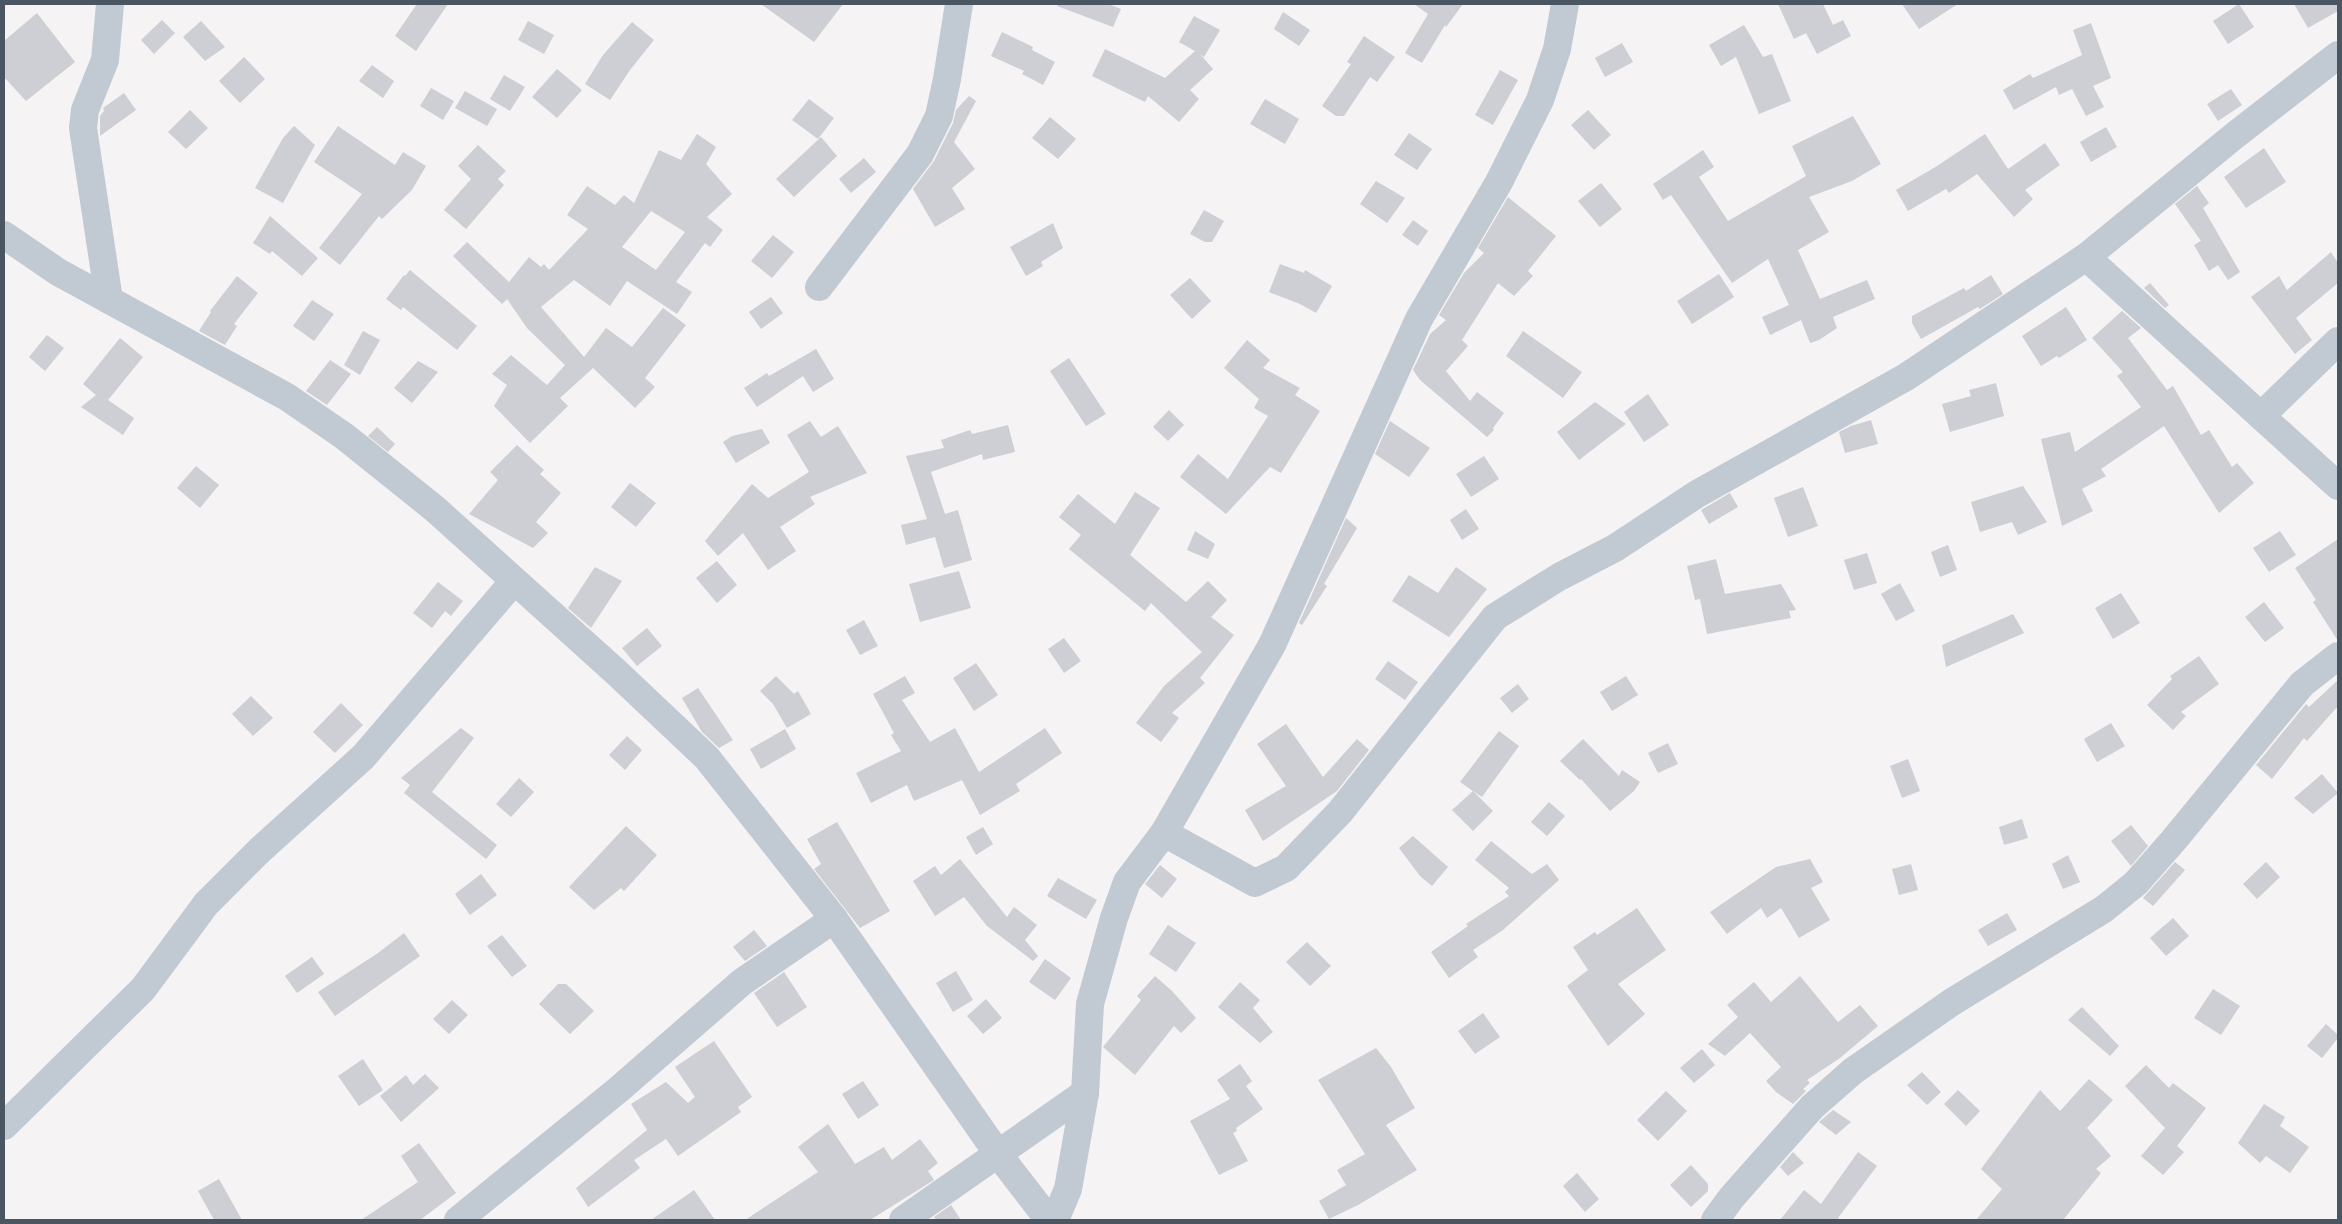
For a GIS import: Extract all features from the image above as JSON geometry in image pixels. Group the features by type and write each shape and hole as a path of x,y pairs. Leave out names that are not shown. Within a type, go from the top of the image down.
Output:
{"street":[{"path":"109,300 83,128 85,110 105,60 110,4"},
{"path":"819,287 920,154 939,116 959,4"},
{"path":"1055,1220 1068,1189 1085,1094 1090,1004 1114,918 1127,882 1164,833 1272,645 1419,319 1500,182 1540,100 1557,49 1565,4"},
{"path":"1164,833 1255,883 1286,868 1340,812 1495,617 1559,577 1615,548 1697,494 1906,377 2086,257 2234,136 2338,55"},
{"path":"4,235 58,272 287,397 344,436 435,509 616,672 706,758 834,919 998,1154 1049,1220"},
{"path":"2086,257 2338,486"},
{"path":"2261,416 2338,341"},
{"path":"4,1126 142,990 206,904 260,850 364,757 514,581"},
{"path":"1715,1220 1732,1197 1812,1107 1853,1071 1952,1002 2104,909 2136,883 2173,841 2302,684 2338,656"},
{"path":"458,1220 618,1090 742,982 834,919"},
{"path":"903,1220 1085,1094"}],"building":[{"path":"417,4 448,4 416,51 395,36"},
{"path":"761,4 843,4 814,42"},
{"path":"1058,4 1108,4 1121,9 1113,27 1057,6"},
{"path":"1414,4 1463,4 1446,27 1445,25 1422,63 1405,53 1428,14"},
{"path":"1778,4 1823,4 1833,25 1843,20 1851,36 1817,54 1806,33 1794,39"},
{"path":"1902,4 1958,4 1919,29"},
{"path":"2239,4 2254,27 2228,44 2213,21"},
{"path":"2294,4 2338,4 2338,11 2308,28"},
{"path":"1283,12 1310,30 1299,46 1274,29"},
{"path":"37,13 75,62 26,101 4,77 4,41"},
{"path":"1194,16 1220,30 1204,57 1200,54 1213,69 1190,90 1199,99 1179,122 1148,96 1145,102 1092,76 1105,49 1165,78 1195,51 1179,42"},
{"path":"162,20 175,33 154,54 141,40"},
{"path":"201,21 225,47 205,61 183,37"},
{"path":"528,21 554,35 544,54 518,40"},
{"path":"632,22 654,40 630,70 610,100 585,84 603,55"},
{"path":"2091,23 2111,78 2093,86 2104,107 2086,116 2072,89 2059,95 2056,87 2014,110 2003,90 2030,74 2033,78 2082,55 2073,30"},
{"path":"1744,25 1763,57 1772,54 1791,101 1759,114 1736,57 1721,66 1709,45"},
{"path":"1002,32 1033,47 1032,50 1055,62 1043,85 1022,74 1024,71 991,56"},
{"path":"1364,36 1395,57 1377,82 1370,77 1344,116 1336,116 1322,106 1351,64 1347,62"},
{"path":"1622,43 1633,62 1605,77 1595,58"},
{"path":"244,57 265,79 240,103 219,81"},
{"path":"372,65 394,81 383,98 359,81"},
{"path":"557,69 582,90 557,118 532,97"},
{"path":"1500,70 1518,80 1493,125 1475,115"},
{"path":"504,75 525,87 510,111 490,99"},
{"path":"431,88 454,101 443,120 420,106"},
{"path":"2231,89 2242,105 2218,121 2207,104"},
{"path":"465,91 497,109 487,126 455,108"},
{"path":"124,93 136,110 100,136 100,116 104,111 103,108"},
{"path":"969,96 976,101 954,142 975,169 952,188 965,209 935,227 913,189 934,161 953,123 956,110"},
{"path":"809,99 834,118 818,139 792,120"},
{"path":"1265,99 1299,119 1285,144 1250,124"},
{"path":"190,110 208,128 186,149 168,132"},
{"path":"1588,110 1611,135 1594,150 1571,125"},
{"path":"1853,116 1881,164 1852,181 1809,197 1829,232 1798,250 1820,299 1867,280 1875,299 1833,317 1837,328 1819,340 1810,343 1801,320 1770,335 1762,317 1789,305 1768,259 1732,283 1671,195 1663,200 1653,184 1703,150 1714,167 1699,177 1728,221 1806,176 1792,146"},
{"path":"1050,117 1076,139 1058,159 1032,138"},
{"path":"294,126 315,145 283,203 255,188 283,138"},
{"path":"338,126 395,165 403,152 426,166 412,190 382,219 379,216 340,265 319,248 362,194 314,162"},
{"path":"2106,127 2117,147 2091,162 2080,142"},
{"path":"1409,133 1432,149 1417,170 1394,155"},
{"path":"697,134 716,147 706,164 732,194 707,217 723,230 710,247 705,243 676,282 692,292 677,314 627,281 610,306 574,280 541,307 584,357 606,328 632,347 663,308 686,325 645,378 655,387 635,408 593,368 560,398 568,406 530,443 494,406 507,385 492,374 511,355 547,385 565,365 527,328 507,299 502,304 453,256 467,242 509,282 529,257 541,267 544,264 549,270 588,229 567,215 587,186 615,205 624,195 634,203 659,150 681,160","holes":["651,211 685,232 656,270 622,247"]},
{"path":"1985,134 2008,169 2045,143 2060,165 2025,190 2033,199 2014,217 1977,174 1949,193 1946,189 1908,211 1896,190 1937,166"},
{"path":"821,137 837,156 794,197 776,179"},
{"path":"478,145 506,171 498,179 504,185 466,229 444,210 471,179 458,166"},
{"path":"2264,148 2286,182 2246,208 2224,177"},
{"path":"864,158 876,172 851,193 839,179"},
{"path":"1376,181 1405,198 1387,223 1360,204"},
{"path":"1601,183 1622,209 1600,227 1578,201"},
{"path":"2197,186 2209,203 2203,208 2240,272 2228,280 2218,265 2209,271 2194,245 2201,241 2175,204"},
{"path":"1508,197 1556,236 1528,271 1533,276 1514,296 1498,283 1462,340 1468,346 1446,371 1470,401 1477,392 1504,413 1493,428 1494,430 1487,437 1420,380 1413,370 1430,334 1446,320 1439,315 1464,273 1484,253 1478,248"},
{"path":"1204,210 1224,221 1212,242 1205,242 1190,234"},
{"path":"270,216 318,258 302,276 272,251 270,254 253,243"},
{"path":"1413,220 1428,231 1418,246 1402,235"},
{"path":"1053,223 1063,248 1041,262 1043,266 1026,276 1010,247"},
{"path":"773,235 794,252 772,278 751,261"},
{"path":"2331,252 2338,263 2338,283 2296,318 2312,340 2295,354 2251,297 2279,276 2287,290"},
{"path":"1280,264 1304,273 1305,270 1332,286 1316,313 1300,304 1269,292"},
{"path":"410,270 477,326 457,350 403,307 401,310 386,299"},
{"path":"1719,274 1734,297 1692,324 1677,301"},
{"path":"1991,275 2003,294 1980,309 1978,307 1921,339 1912,323 1912,316 1964,288 1966,291"},
{"path":"237,276 258,293 234,324 237,326 225,345 199,331 210,311"},
{"path":"1190,278 1211,301 1192,319 1170,295"},
{"path":"2150,283 2169,305 2165,308 2144,288"},
{"path":"771,297 783,313 761,329 749,312"},
{"path":"312,300 334,314 314,341 293,326"},
{"path":"2066,307 2087,340 2059,358 2057,356 2041,366 2022,336"},
{"path":"2122,311 2141,328 2128,338 2167,390 2173,386 2201,435 2209,430 2232,467 2237,463 2254,483 2219,513 2164,426 2101,469 2106,476 2082,489 2093,511 2062,526 2041,439 2070,432 2075,452 2141,407 2117,376 2123,372 2092,338"},
{"path":"363,331 380,340 360,375 344,365"},
{"path":"1523,331 1582,372 1563,398 1506,356"},
{"path":"47,335 64,348 45,371 29,357"},
{"path":"120,338 143,357 108,400 134,418 123,435 81,407 96,395 83,384"},
{"path":"1247,340 1270,360 1263,368 1300,388 1295,395 1320,411 1281,473 1270,467 1226,514 1180,477 1198,454 1228,479 1268,416 1254,408 1259,399 1224,368"},
{"path":"816,349 834,379 813,392 803,376 757,407 744,388 767,373 769,376"},
{"path":"1069,358 1106,414 1086,426 1050,371"},
{"path":"330,360 351,374 327,405 306,391"},
{"path":"418,361 438,372 412,403 394,388"},
{"path":"1996,383 2004,416 1950,432 1942,404 1971,396 1969,390"},
{"path":"1648,394 1669,425 1644,442 1624,412"},
{"path":"1595,402 1626,424 1579,460 1557,432"},
{"path":"1169,410 1184,425 1168,441 1153,427"},
{"path":"1871,420 1878,444 1845,453 1839,432"},
{"path":"810,421 821,437 838,426 867,473 810,497 815,504 780,527 796,551 768,570 743,533 718,556 705,541 752,484 768,498 809,472 787,435"},
{"path":"1390,421 1430,448 1409,477 1375,454"},
{"path":"1008,425 1015,452 983,460 982,454 931,472 945,514 958,510 972,560 944,568 935,537 906,545 901,525 927,519 906,456 944,448 941,440 970,430 972,434"},
{"path":"377,427 395,444 388,452 368,436"},
{"path":"762,429 770,443 736,463 723,442 732,436"},
{"path":"517,445 544,470 540,474 561,493 536,522 548,533 533,548 469,514 498,480 490,472"},
{"path":"1484,456 1499,479 1471,497 1456,474"},
{"path":"196,466 219,485 200,508 177,488"},
{"path":"630,483 656,503 636,527 611,507"},
{"path":"2023,486 2047,522 2018,535 2012,522 1980,532 1971,502"},
{"path":"1803,487 1818,526 1788,537 1774,498"},
{"path":"1135,492 1160,508 1130,555 1186,602 1208,581 1227,600 1211,617 1234,635 1200,678 1205,683 1172,713 1179,718 1161,742 1136,723 1164,686 1202,652 1151,603 1145,611 1069,549 1081,535 1059,517 1078,494 1115,524"},
{"path":"1730,493 1738,507 1709,524 1701,510"},
{"path":"1466,509 1479,529 1462,540 1450,520"},
{"path":"1346,518 1357,528 1324,584 1327,586 1302,625 1299,623"},
{"path":"1195,531 1215,544 1208,559 1187,550"},
{"path":"2280,531 2296,555 2269,572 2253,548"},
{"path":"2338,539 2338,641 2313,602 2316,600 2295,568"},
{"path":"1948,545 1957,570 1940,577 1931,552"},
{"path":"1867,553 1877,583 1854,590 1844,560"},
{"path":"1716,559 1725,594 1781,584 1796,610 1789,611 1791,618 1707,634 1700,599 1695,600 1687,566"},
{"path":"717,561 737,585 717,603 696,578"},
{"path":"595,567 622,581 591,628 568,608"},
{"path":"1456,567 1487,589 1449,637 1392,601 1409,575 1438,593"},
{"path":"959,571 971,608 920,622 909,584"},
{"path":"438,582 463,601 451,616 445,611 432,628 413,613"},
{"path":"1900,583 1915,611 1896,621 1881,594"},
{"path":"2121,593 2140,623 2113,639 2095,608"},
{"path":"2264,602 2284,628 2265,642 2245,617"},
{"path":"2013,614 2024,633 1946,667 1942,645"},
{"path":"864,620 878,646 860,655 846,630"},
{"path":"647,628 662,646 637,666 622,648"},
{"path":"1064,638 1081,661 1064,673 1048,649"},
{"path":"2199,656 2219,684 2181,712 2186,716 2173,730 2147,705 2172,679 2170,676"},
{"path":"1388,661 1418,682 1405,700 1375,679"},
{"path":"976,663 998,695 974,711 953,678"},
{"path":"776,676 794,694 798,691 811,714 787,728 773,704 760,691"},
{"path":"905,676 915,693 902,700 930,742 955,728 979,772 1045,728 1062,753 1016,784 1020,791 980,815 962,780 914,801 907,785 871,803 856,773 901,751 891,735 894,733 873,694"},
{"path":"1626,676 1638,695 1612,711 1600,692"},
{"path":"2338,680 2338,706 2307,741 2304,738 2272,779 2256,765 2306,704 2309,707"},
{"path":"1518,684 1529,699 1512,713 1500,698"},
{"path":"698,688 733,740 719,748 702,732 682,698"},
{"path":"251,696 273,718 253,736 232,714"},
{"path":"341,703 363,725 335,753 313,732"},
{"path":"2111,723 2125,746 2097,762 2084,739"},
{"path":"1286,724 1323,777 1357,739 1369,750 1337,791 1263,841 1245,810 1286,786 1257,744"},
{"path":"461,728 474,738 432,792 497,845 486,859 404,793 410,785 401,778"},
{"path":"785,729 796,749 761,769 750,749"},
{"path":"1499,731 1519,746 1482,797 1460,782"},
{"path":"627,736 642,750 625,770 609,755"},
{"path":"1583,739 1619,776 1622,770 1640,782 1634,791 1610,811 1581,779 1560,761"},
{"path":"1668,743 1678,764 1658,773 1648,753"},
{"path":"1908,759 1920,791 1902,798 1890,766"},
{"path":"2322,774 2338,793 2313,814 2294,798"},
{"path":"519,778 534,792 511,817 496,804"},
{"path":"1473,791 1493,811 1473,831 1452,810"},
{"path":"1549,802 1565,816 1547,836 1531,822"},
{"path":"2022,819 2028,838 2004,845 1999,827"},
{"path":"837,822 890,911 860,928 814,869 821,864 807,839"},
{"path":"2131,825 2148,846 2131,866 2111,841"},
{"path":"626,826 657,855 624,891 621,888 594,910 569,887"},
{"path":"983,827 993,844 976,855 966,837"},
{"path":"1413,836 1448,867 1432,886 1420,876 1399,848"},
{"path":"1491,841 1532,874 1547,864 1559,880 1503,930 1473,950 1478,957 1449,978 1431,952 1468,926 1466,924 1509,896 1505,892 1509,888 1475,860"},
{"path":"2068,855 2080,882 2063,889 2052,864"},
{"path":"960,859 1007,917 1014,907 1037,925 1025,940 1038,956 1033,961 987,926 964,897 935,916 913,881 935,866 941,875"},
{"path":"1810,859 1823,882 1811,888 1830,920 1799,938 1781,908 1767,918 1761,908 1727,934 1710,912 1776,867"},
{"path":"2175,862 2185,870 2153,906 2143,898"},
{"path":"2266,862 2280,877 2257,899 2243,884"},
{"path":"1911,864 1918,890 1899,895 1892,869"},
{"path":"1160,865 1177,879 1162,898 1145,884"},
{"path":"481,874 497,895 470,915 455,894"},
{"path":"1058,878 1097,900 1086,919 1047,896"},
{"path":"1637,908 1666,950 1618,984 1645,1014 1608,1046 1567,986 1588,970 1573,947 1595,932 1597,935"},
{"path":"2007,913 2017,930 1988,946 1978,930"},
{"path":"2173,918 2189,936 2166,956 2150,938"},
{"path":"1168,925 1196,943 1176,972 1149,954"},
{"path":"754,930 767,946 745,961 733,947"},
{"path":"404,933 420,956 335,1016 318,992 378,953"},
{"path":"502,935 527,966 512,977 487,946"},
{"path":"1307,942 1331,966 1310,986 1286,962"},
{"path":"312,957 324,974 297,993 285,976"},
{"path":"1045,959 1071,978 1055,1000 1029,982"},
{"path":"956,971 973,1000 953,1012 936,983"},
{"path":"784,972 807,1007 777,1027 754,993"},
{"path":"1155,976 1172,991 1196,1018 1181,1033 1174,1026 1135,1075 1103,1047 1141,1000 1137,996"},
{"path":"1800,976 1838,1022 1860,1005 1878,1026 1840,1058 1807,1080 1810,1083 1803,1089 1806,1091 1793,1104 1776,1092 1766,1081 1781,1067 1750,1033 1725,1056 1708,1044 1738,1017 1727,1005 1754,982 1771,1002"},
{"path":"1240,982 1260,1000 1253,1008 1273,1032 1260,1043 1218,1007"},
{"path":"558,984 566,984 594,1011 570,1034 539,1004"},
{"path":"2213,989 2240,1006 2221,1035 2194,1018"},
{"path":"986,999 1002,1018 983,1034 967,1016"},
{"path":"452,1000 468,1015 449,1034 433,1019"},
{"path":"2082,1007 2119,1046 2110,1056 2068,1020"},
{"path":"1483,1013 1500,1037 1475,1054 1458,1031"},
{"path":"2326,1024 2338,1035 2338,1038 2322,1058 2307,1046"},
{"path":"714,1041 752,1097 738,1107 741,1112 678,1156 666,1139 634,1160 640,1168 588,1207 576,1188 647,1130 631,1104 666,1082 688,1103 695,1097 675,1067"},
{"path":"1376,1048 1391,1067 1415,1108 1386,1125 1417,1170 1358,1205 1329,1219 1319,1201 1346,1185 1337,1170 1365,1154 1318,1080"},
{"path":"1702,1049 1715,1065 1694,1083 1680,1068"},
{"path":"363,1059 383,1090 359,1106 338,1076"},
{"path":"1240,1064 1252,1081 1246,1086 1263,1109 1236,1128 1237,1131 1233,1133 1248,1161 1219,1175 1190,1121 1230,1099 1217,1080"},
{"path":"2146,1065 2169,1088 2173,1083 2206,1108 2177,1146 2184,1152 2163,1175 2141,1156 2165,1128 2125,1086"},
{"path":"1922,1072 1941,1092 1927,1105 1907,1085"},
{"path":"425,1074 439,1088 401,1122 380,1096 406,1075 413,1085"},
{"path":"2089,1079 2113,1100 2087,1128 2111,1156 2096,1169 2101,1173 2063,1220 1976,1220 2002,1189 1981,1169 2040,1090 2060,1111"},
{"path":"863,1081 879,1105 858,1119 842,1094"},
{"path":"1958,1090 1980,1111 1966,1126 1944,1104"},
{"path":"1666,1091 1687,1111 1658,1141 1637,1120"},
{"path":"2264,1104 2285,1117 2280,1126 2309,1147 2290,1173 2266,1156 2260,1163 2238,1143"},
{"path":"1833,1110 1851,1122 1836,1135 1819,1122"},
{"path":"828,1124 855,1164 884,1147 892,1160 920,1139 938,1163 928,1171 934,1180 870,1220 745,1220 818,1172 798,1147"},
{"path":"419,1143 456,1193 420,1220 361,1220 418,1182 401,1156"},
{"path":"1793,1152 1804,1163 1788,1176 1780,1167"},
{"path":"1858,1152 1877,1166 1838,1218 1841,1220 1780,1220 1804,1190 1821,1204"},
{"path":"1691,1165 1708,1184 1708,1191 1691,1207 1670,1185"},
{"path":"1577,1173 1599,1199 1585,1212 1563,1186"},
{"path":"219,1179 242,1220 214,1220 198,1191"},
{"path":"694,1190 715,1220 651,1220"},
{"path":"951,1205 961,1220 936,1220 934,1217"}]}
